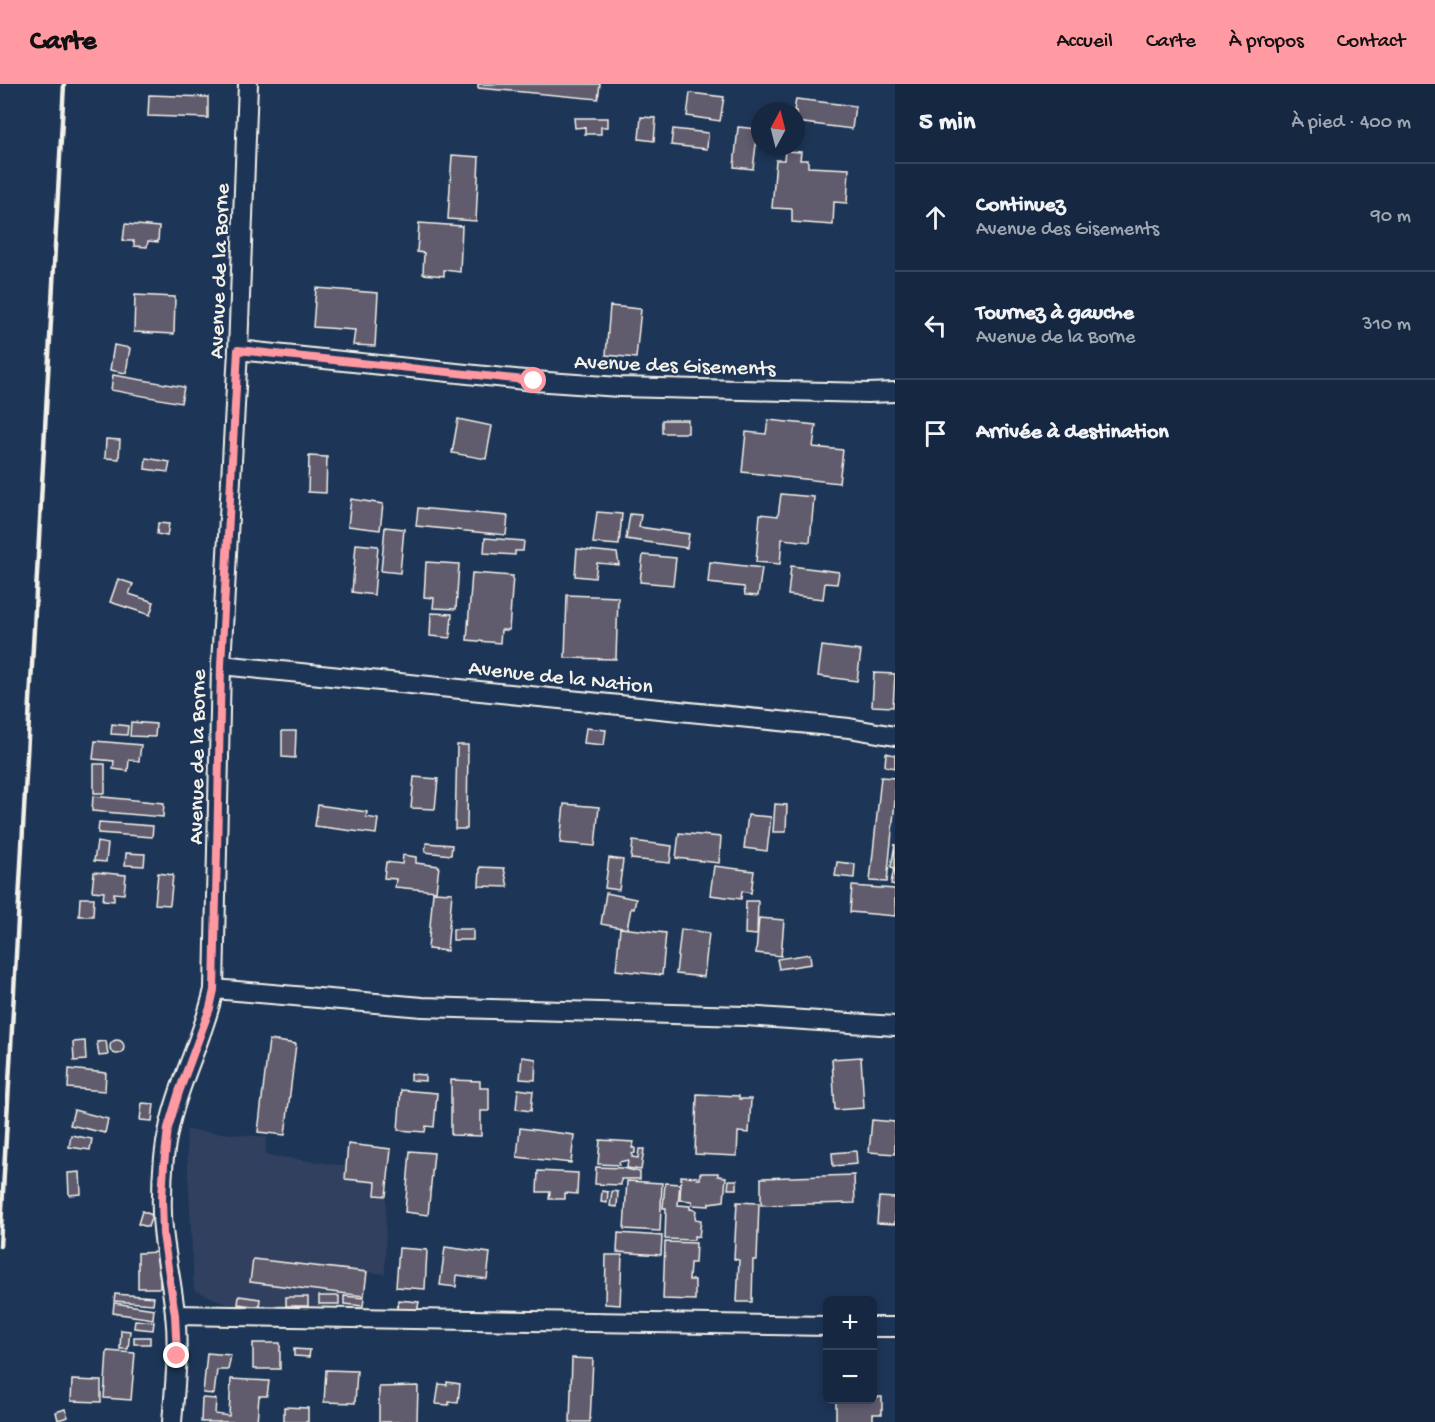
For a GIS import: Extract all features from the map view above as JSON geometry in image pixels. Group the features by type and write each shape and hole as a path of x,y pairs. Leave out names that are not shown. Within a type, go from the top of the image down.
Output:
{"street":[{"name":"Avenue de la Borne","path":"172,1422 177,1356 175,1315 163,1234 162,1197 168,1128 210,1008 214,990 221,665 238,350 248,84"},
{"name":"Avenue des Gisements","path":"238,350 534,381 619,387 895,392"},
{"name":"Avenue de la Nation","path":"221,665 849,728 895,736"},
{"path":"214,990 422,1007 745,1016 895,1026"},
{"path":"175,1315 823,1326"},
{"path":"877,1327 895,1327"}],"shaded area":[{"path":"186,1130 267,1137 265,1155 346,1166 345,1179 376,1182 375,1195 386,1196 385,1274 253,1259 251,1282 364,1296 363,1307 239,1309 194,1290"}],"building":[{"path":"478,84 600,84 598,99 478,88"},
{"path":"690,93 724,97 720,121 687,116"},
{"path":"149,95 208,97 208,118 148,116"},
{"path":"796,99 855,106 852,129 805,123 805,102 796,102"},
{"path":"641,117 656,118 654,141 639,139"},
{"path":"574,118 608,118 608,127 601,127 601,134 585,134 585,127 575,128"},
{"path":"738,127 751,128 751,156 755,156 753,169 734,167"},
{"path":"673,129 708,133 707,149 671,145"},
{"path":"452,155 479,157 476,221 448,219"},
{"path":"784,156 800,156 800,160 808,160 808,167 849,169 847,203 834,202 833,225 792,222 792,209 772,208 776,160 784,160"},
{"path":"419,223 462,226 460,272 444,270 444,276 423,274 424,253 417,252"},
{"path":"125,224 159,227 158,242 148,241 147,247 134,246 134,241 123,241"},
{"path":"316,288 378,293 375,346 353,345 355,330 313,327"},
{"path":"135,295 175,297 174,334 134,332"},
{"path":"610,306 641,309 636,358 606,355"},
{"path":"114,345 130,348 126,373 110,370"},
{"path":"113,375 184,387 181,403 111,390"},
{"path":"458,419 492,426 486,459 452,453"},
{"path":"662,420 688,420 688,433 662,433"},
{"path":"768,420 816,425 813,447 843,450 839,483 742,472 746,432 766,434"},
{"path":"106,439 120,440 119,459 105,458"},
{"path":"309,456 327,457 326,493 308,492"},
{"path":"146,458 170,462 168,472 145,469"},
{"path":"781,494 814,497 810,542 782,539 780,564 756,562 760,514 778,516"},
{"path":"351,499 383,504 380,530 348,526"},
{"path":"418,508 508,516 506,535 416,526"},
{"path":"597,512 622,514 619,545 593,543"},
{"path":"630,514 641,515 639,527 689,534 687,548 626,539"},
{"path":"158,523 169,524 167,536 157,534"},
{"path":"385,527 404,529 400,573 381,571"},
{"path":"485,538 524,541 523,551 515,551 515,555 484,553"},
{"path":"356,544 378,546 374,595 352,592"},
{"path":"577,549 617,553 619,565 597,563 595,578 575,576"},
{"path":"643,555 676,558 673,585 640,582"},
{"path":"426,562 459,564 456,609 433,608 434,598 424,597"},
{"path":"710,562 762,568 758,596 745,595 744,587 708,583"},
{"path":"791,566 839,572 837,584 825,583 823,599 788,595"},
{"path":"472,573 513,576 509,630 501,630 500,643 467,640"},
{"path":"118,579 133,584 129,594 154,602 150,615 110,602"},
{"path":"567,595 618,597 616,659 565,658"},
{"path":"431,613 452,614 450,638 430,636"},
{"path":"822,646 861,651 857,681 818,676"},
{"path":"874,673 895,674 893,707 872,706"},
{"path":"131,722 156,724 155,737 130,736"},
{"path":"112,724 128,726 127,735 111,734"},
{"path":"586,728 606,730 604,745 584,743"},
{"path":"282,731 296,731 295,758 282,757"},
{"path":"95,741 141,745 139,761 129,760 128,771 113,769 114,761 93,759"},
{"path":"457,745 468,745 467,829 455,829"},
{"path":"886,753 895,755 895,768 885,766"},
{"path":"94,764 105,764 105,793 94,793"},
{"path":"414,777 438,779 435,809 411,808"},
{"path":"881,777 895,778 887,882 870,881"},
{"path":"93,796 164,803 163,817 92,811"},
{"path":"564,804 599,807 595,846 560,843"},
{"path":"775,804 787,805 786,832 773,832"},
{"path":"318,805 367,812 366,817 378,819 376,834 315,826"},
{"path":"748,815 771,817 767,851 744,848"},
{"path":"99,822 153,826 152,837 98,833"},
{"path":"679,833 721,837 719,863 676,858"},
{"path":"633,841 672,846 670,863 631,859"},
{"path":"97,842 108,844 106,862 94,861"},
{"path":"426,843 452,845 451,855 425,852"},
{"path":"895,844 895,885 891,884 894,868 891,867"},
{"path":"126,853 145,854 144,866 125,865"},
{"path":"403,855 416,857 416,863 439,866 436,891 395,887 396,879 384,878 386,862 402,864"},
{"path":"609,858 623,860 619,890 605,888"},
{"path":"837,862 855,864 854,878 835,876"},
{"path":"714,866 754,871 751,893 742,891 741,899 710,895"},
{"path":"480,867 504,868 508,887 479,886"},
{"path":"94,872 126,875 124,894 114,893 114,901 103,900 104,892 92,891"},
{"path":"158,873 173,875 170,905 155,904"},
{"path":"852,886 895,889 895,916 850,912"},
{"path":"433,892 452,893 447,951 428,949"},
{"path":"606,893 636,899 634,909 631,908 627,929 601,924"},
{"path":"80,898 94,898 93,916 79,916"},
{"path":"746,901 758,901 757,935 745,934"},
{"path":"759,918 784,920 781,956 756,953"},
{"path":"620,928 666,933 662,975 616,970"},
{"path":"453,929 473,929 473,940 453,940"},
{"path":"681,929 709,933 704,977 676,974"},
{"path":"810,954 811,964 779,969 777,959"},
{"path":"117,1040 122,1042 124,1047 122,1052 117,1054 112,1052 110,1047 112,1042"},
{"path":"269,1040 296,1044 285,1135 258,1132"},
{"path":"85,1041 86,1060 74,1061 73,1042"},
{"path":"106,1041 108,1055 99,1056 97,1042"},
{"path":"522,1057 536,1059 535,1080 520,1079"},
{"path":"861,1057 864,1108 835,1110 832,1059"},
{"path":"69,1069 106,1073 105,1091 68,1088"},
{"path":"411,1074 425,1075 425,1081 411,1080"},
{"path":"451,1080 480,1081 480,1088 489,1088 489,1111 481,1111 481,1136 451,1135"},
{"path":"518,1089 533,1091 531,1111 516,1109"},
{"path":"401,1090 437,1093 434,1127 426,1126 425,1132 398,1130"},
{"path":"697,1094 739,1096 739,1099 751,1099 749,1133 738,1132 737,1156 695,1154"},
{"path":"142,1103 154,1104 152,1121 140,1120"},
{"path":"74,1110 108,1119 105,1133 70,1125"},
{"path":"872,1120 895,1122 895,1154 869,1152"},
{"path":"520,1128 574,1135 571,1163 517,1157"},
{"path":"71,1135 92,1139 90,1150 69,1147"},
{"path":"600,1140 634,1142 632,1148 635,1148 635,1153 632,1157 638,1158 639,1149 644,1149 641,1170 627,1168 628,1160 619,1162 619,1165 598,1164"},
{"path":"348,1144 391,1149 386,1196 375,1195 376,1182 345,1179"},
{"path":"410,1151 434,1153 428,1215 405,1212"},
{"path":"856,1151 857,1164 833,1166 832,1153"},
{"path":"596,1167 622,1168 640,1172 640,1179 621,1179 621,1185 595,1184"},
{"path":"538,1171 578,1173 577,1194 565,1193 565,1199 549,1199 550,1192 537,1192"},
{"path":"80,1172 81,1194 69,1195 68,1173"},
{"path":"700,1173 718,1173 718,1176 726,1177 724,1201 709,1203 709,1206 692,1205 692,1201 680,1200 681,1176 700,1179"},
{"path":"854,1175 855,1203 761,1205 761,1178"},
{"path":"729,1180 737,1180 737,1189 728,1189"},
{"path":"627,1181 662,1183 660,1231 624,1229"},
{"path":"665,1183 680,1184 678,1205 690,1206 690,1209 696,1210 695,1219 701,1220 699,1237 694,1236 694,1240 665,1239 666,1208 663,1208"},
{"path":"602,1191 608,1192 607,1203 601,1202"},
{"path":"612,1191 618,1192 617,1207 610,1206"},
{"path":"879,1197 895,1198 895,1224 877,1223"},
{"path":"737,1202 759,1203 757,1260 753,1260 752,1302 737,1302 739,1260 734,1259"},
{"path":"142,1211 152,1215 148,1227 138,1224"},
{"path":"618,1233 662,1236 661,1255 617,1252"},
{"path":"665,1242 696,1243 695,1263 690,1263 689,1280 695,1280 695,1300 663,1299"},
{"path":"445,1247 490,1253 487,1279 457,1275 456,1287 440,1285"},
{"path":"399,1248 427,1250 425,1289 396,1287"},
{"path":"160,1252 160,1288 138,1288 138,1253"},
{"path":"606,1255 622,1255 620,1305 605,1304"},
{"path":"253,1259 367,1272 364,1296 250,1282"},
{"path":"115,1294 154,1297 153,1304 114,1301"},
{"path":"239,1296 260,1299 259,1307 238,1304"},
{"path":"319,1296 339,1296 339,1304 319,1304"},
{"path":"344,1296 364,1298 363,1306 344,1304"},
{"path":"286,1297 308,1297 308,1306 286,1306"},
{"path":"398,1300 419,1302 417,1312 397,1310"},
{"path":"114,1303 154,1309 153,1319 113,1313"},
{"path":"135,1320 154,1322 153,1330 134,1328"},
{"path":"121,1330 130,1331 128,1349 120,1349"},
{"path":"134,1337 150,1337 150,1344 134,1344"},
{"path":"253,1343 280,1343 280,1369 253,1369"},
{"path":"294,1349 310,1350 309,1357 294,1356"},
{"path":"107,1351 135,1353 131,1400 104,1398"},
{"path":"207,1353 231,1355 228,1370 217,1370 214,1394 203,1393"},
{"path":"572,1358 593,1359 590,1422 570,1422"},
{"path":"326,1370 357,1371 355,1403 324,1402"},
{"path":"231,1379 269,1381 267,1396 259,1396 257,1422 201,1422 202,1398 216,1399 215,1414 229,1416"},
{"path":"72,1380 101,1381 101,1402 71,1401"},
{"path":"447,1382 460,1384 458,1403 436,1404 439,1384 447,1385"},
{"path":"418,1386 417,1422 379,1422 379,1387"},
{"path":"877,1397 882,1397 882,1414 873,1414 873,1422 836,1422 836,1404 877,1404"},
{"path":"284,1407 308,1408 308,1422 284,1422"},
{"path":"65,1409 68,1417 58,1420 56,1412"}],"railway":[{"path":"0,1246 64,84"}],"route":[{"path":"177,1356 172,1287 163,1234 162,1197 168,1128 210,1008 214,990 221,665 238,350 534,381"}]}
